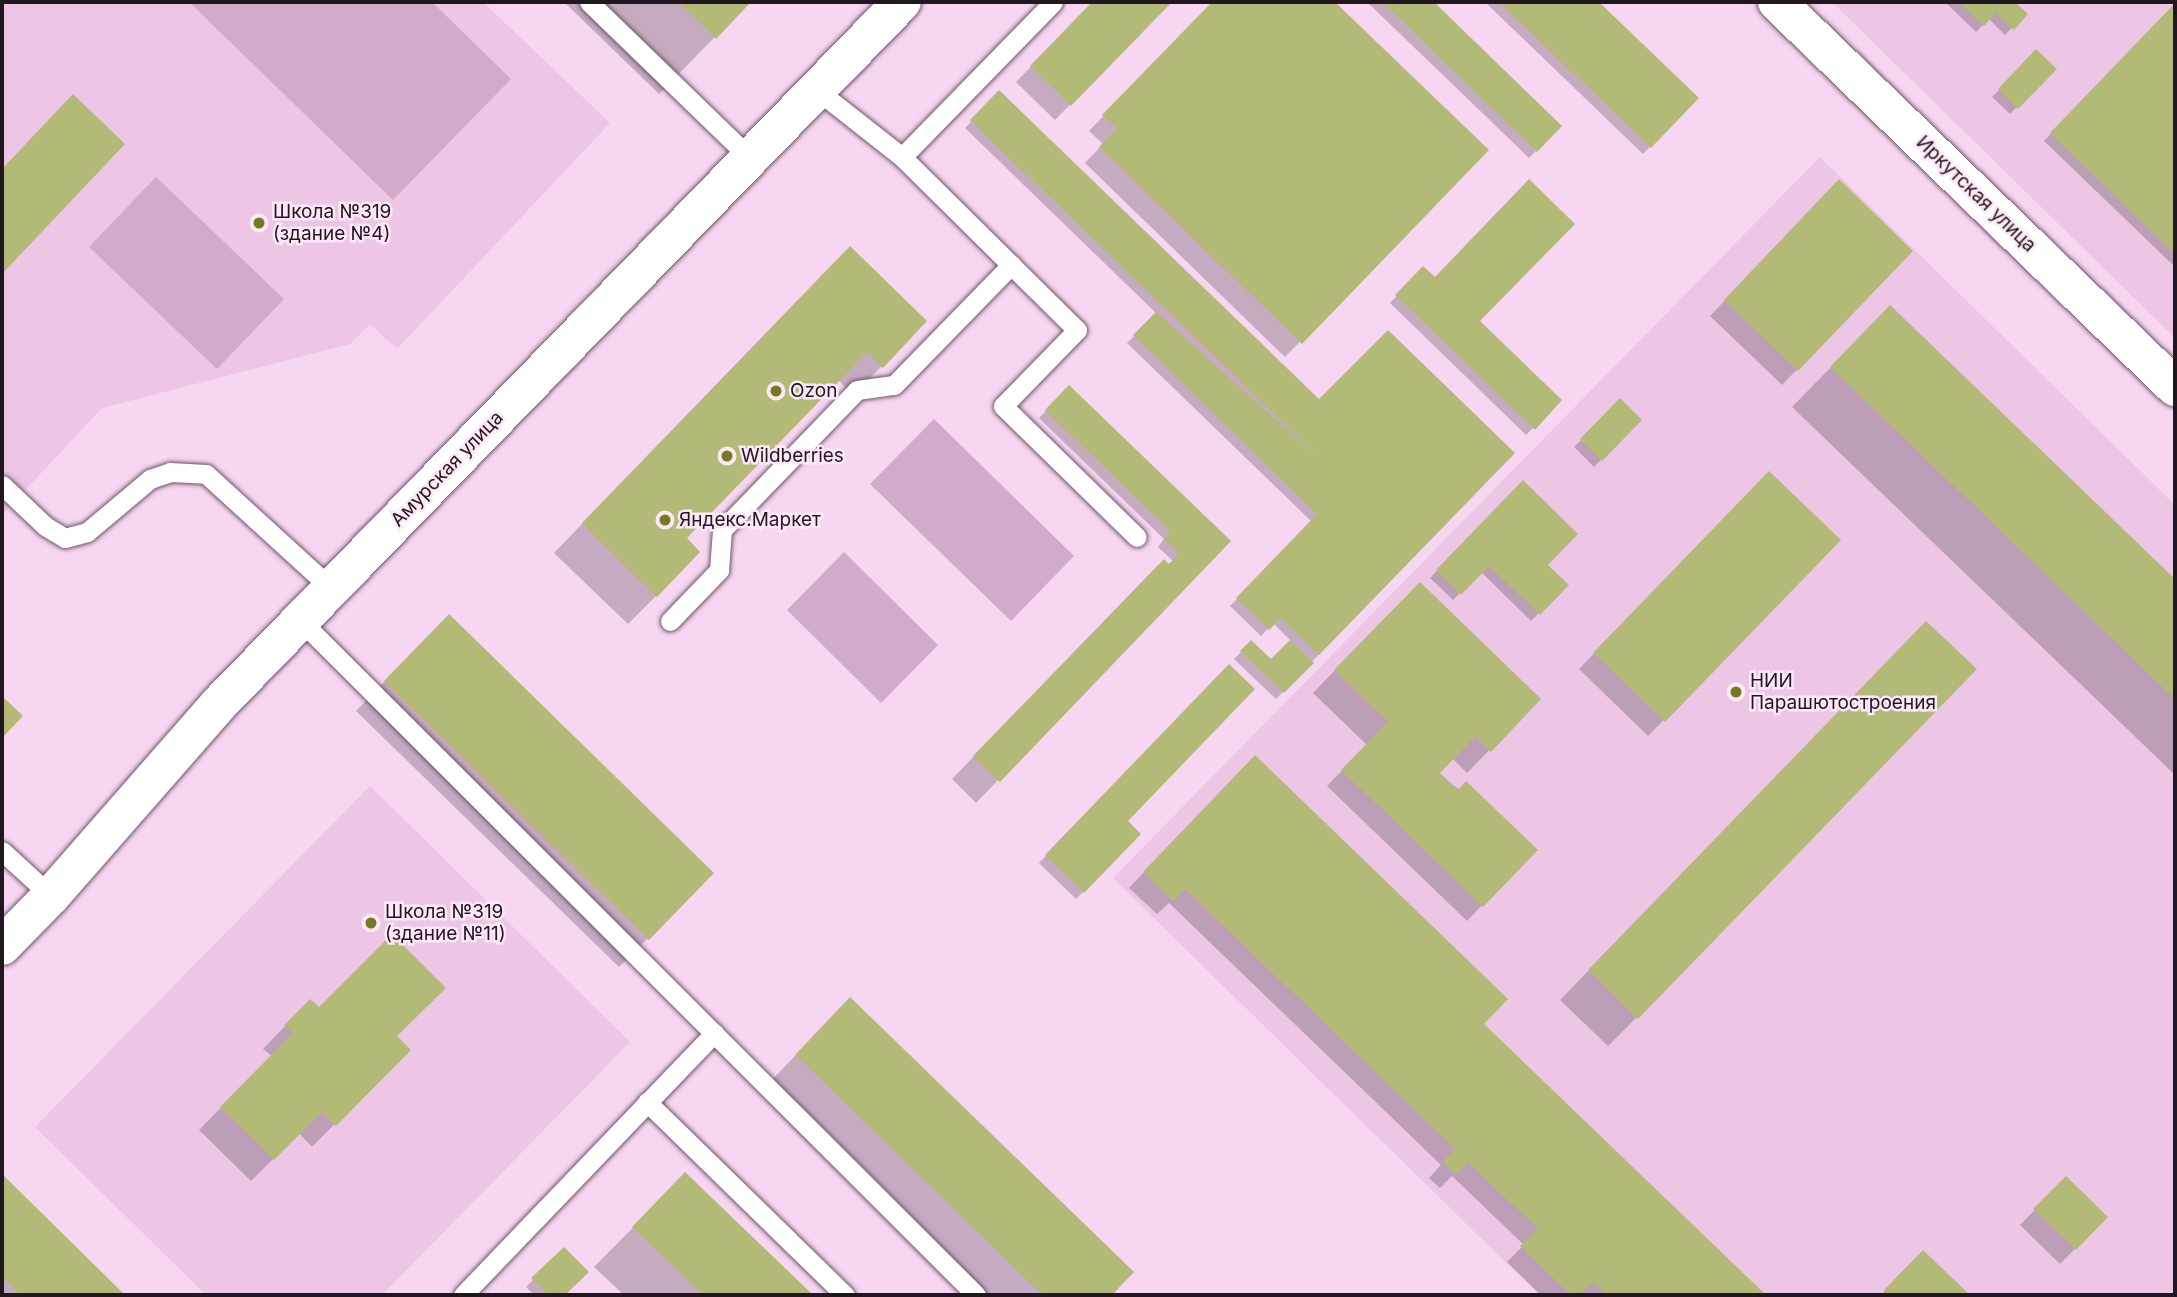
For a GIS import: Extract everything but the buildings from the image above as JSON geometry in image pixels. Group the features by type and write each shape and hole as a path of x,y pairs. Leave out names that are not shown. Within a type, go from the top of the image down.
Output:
{"street":[{"name":"Амурская улица","path":"2,946 51,896 219,704 902,2"},
{"name":"Иркутская улица","path":"1777,2 2175,387"}],"lane":[{"path":"589,2 751,159"},
{"path":"902,157 1053,2"},
{"path":"817,90 902,157 1077,330 1003,405 1137,537"},
{"path":"670,621 719,570 722,530 858,390 894,384 1011,265"},
{"path":"2,485 45,526 65,538 88,532 150,480 170,472 205,474 331,588"},
{"path":"300,620 976,1295"},
{"path":"2,851 51,896"},
{"path":"463,1295 714,1034"},
{"path":"647,1101 845,1295"}],"shaded area":[{"name":"Школа №319 (здание №4)","path":"2,2 483,2 610,123 397,349 370,324 350,344 102,408 2,515"},
{"path":"189,2 432,2 511,79 393,200"},
{"path":"1832,2 2175,2 2175,338"},
{"name":"НИИ Парашютостроения","path":"1820,157 2175,505 2175,1295 1539,1295 1113,878"},
{"path":"156,177 284,299 217,369 89,247"},
{"path":"934,419 1074,556 1011,621 870,484"},
{"path":"844,552 938,645 881,703 787,610"},
{"name":"Школа №319 (здание №11)","path":"370,786 630,1042 382,1295 206,1295 35,1127"}],"place":[{"name":"Школа №319 (здание №4)","path":"259,223"},
{"name":"Ozon","path":"776,391"},
{"name":"Wildberries","path":"727,456"},
{"name":"Яндекс.Маркет","path":"665,520"},
{"name":"НИИ Парашютостроения","path":"1736,692"},
{"name":"Школа №319 (здание №11)","path":"371,923"}]}
